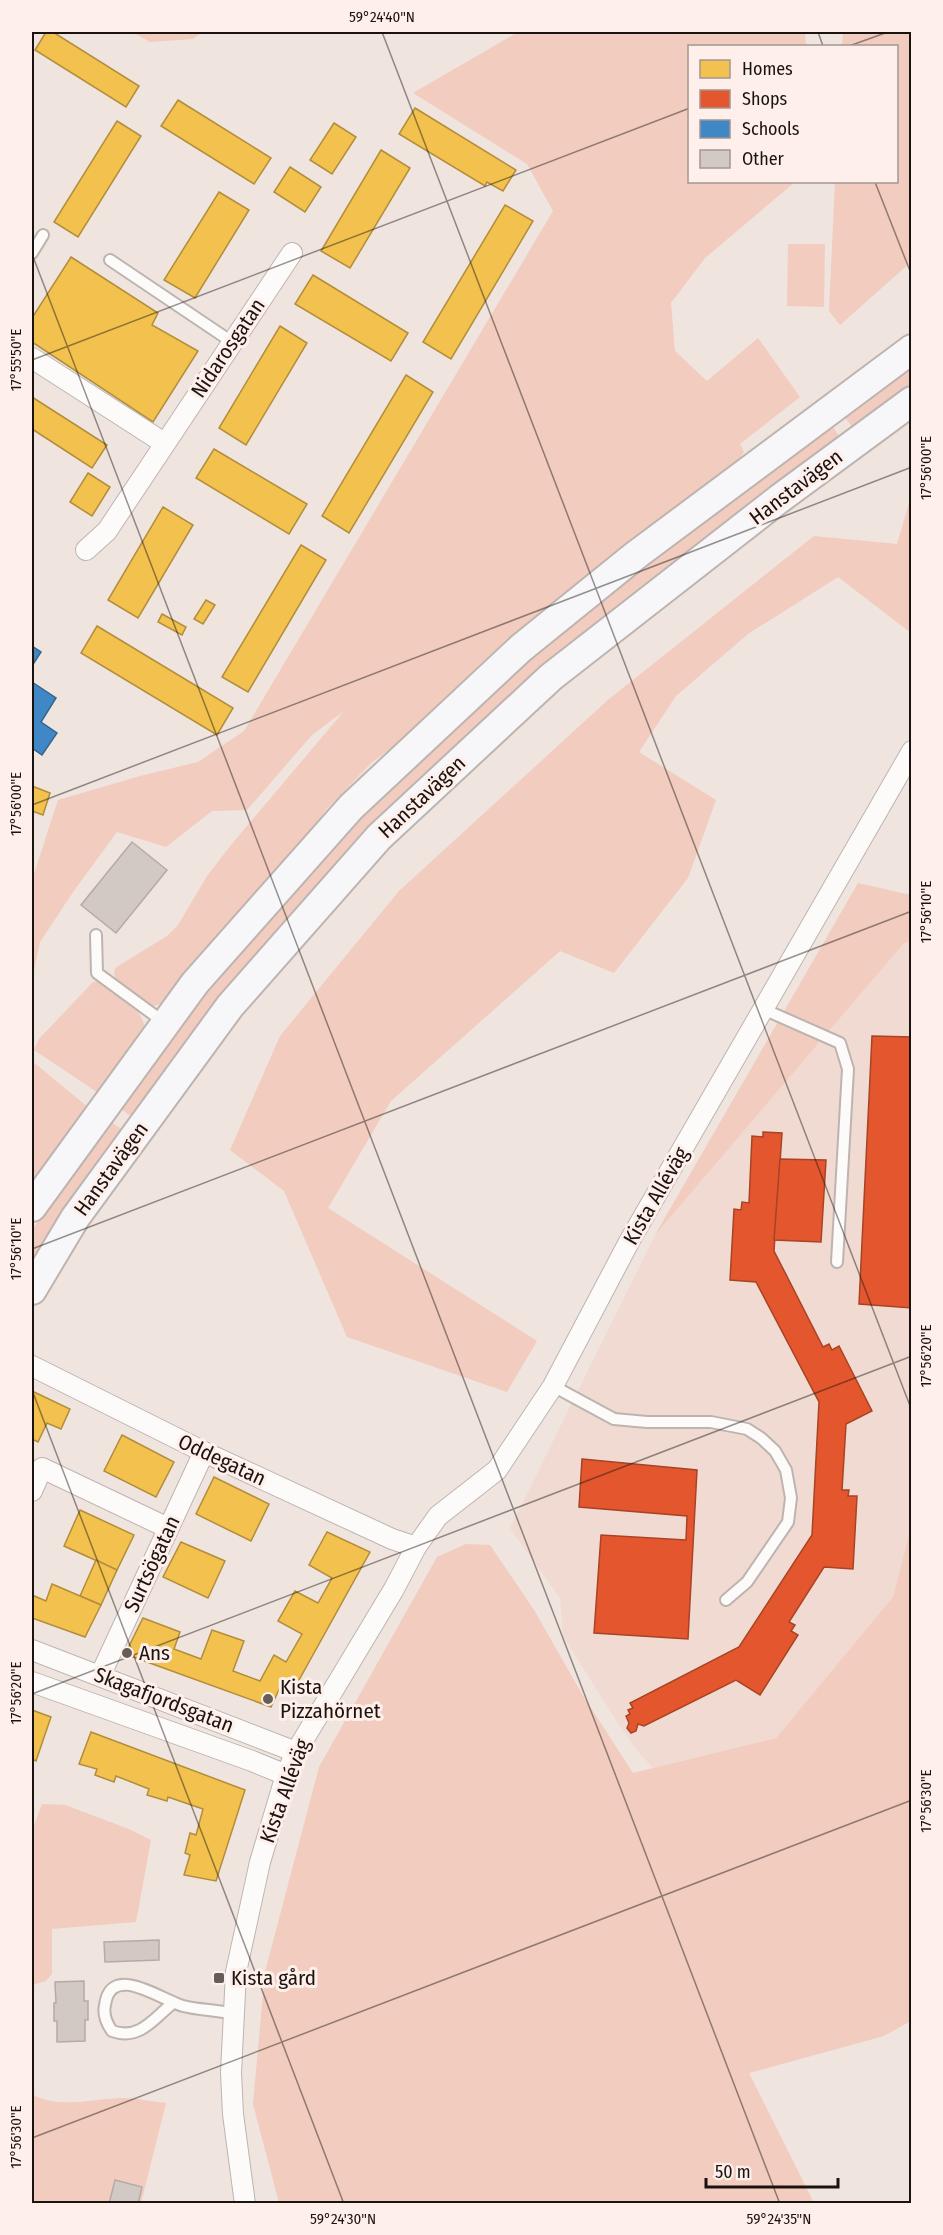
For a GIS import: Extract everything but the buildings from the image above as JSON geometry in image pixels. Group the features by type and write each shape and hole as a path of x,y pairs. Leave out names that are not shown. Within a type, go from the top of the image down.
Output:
{"main road":[{"name":"Hanstavägen","path":"32,1207 195,983 351,807 521,648 636,555 912,349"},
{"name":"Hanstavägen","path":"32,1290 75,1218 230,1006 379,837 551,677 779,499 912,401"}],"street":[{"name":"Nidarosgatan","path":"86,550 107,531 292,253"},
{"path":"32,358 164,443"},
{"name":"Kista Alléväg","path":"245,2204 231,2084 236,1972 260,1862 286,1775 296,1752 310,1725 394,1589 416,1547 438,1516 497,1470 553,1386 630,1240 912,751"},
{"name":"Oddegatan","path":"32,1366 204,1452 392,1539 416,1547"},
{"name":"Surtsögatan","path":"100,1676 204,1452"},
{"path":"32,1491 42,1468 168,1528"},
{"name":"Skagafjordsgatan","path":"32,1650 296,1752"},
{"name":"Skagafjordsgatan","path":"32,1682 286,1775"}],"lane":[{"path":"32,253 43,235"},
{"path":"110,260 232,342"},
{"path":"96,935 97,974 166,1023"},
{"path":"763,1009 840,1043 848,1069 837,1262"},
{"path":"553,1386 614,1419 647,1422 711,1422 747,1429 775,1451 786,1470 792,1498 789,1522 747,1582 726,1600"},
{"path":"173,2003 149,2025 133,2034 112,2031 105,2017 104,2009 108,1993 118,1985 139,1986 173,2003 234,2014"}],"shaded area":[{"path":"132,32 203,32 193,39 150,42"},
{"path":"518,32 805,32 806,45 688,45 688,183 794,183 705,258 671,303 675,351 707,381 758,338 800,397 740,444 744,452 734,467 413,733 372,762 324,812 310,837 168,1001 154,1006 142,1001 117,981 114,974 115,968 167,936 178,925 207,876 231,845 344,711 312,735 247,810 212,811 166,847 117,832 40,942 32,980 32,880 58,800 198,762 244,731 553,211 527,164 413,93"},
{"path":"843,32 911,32 912,261 840,325 829,311 835,183 898,183 898,45 842,45"},
{"path":"788,244 825,244 824,307 787,306"},
{"path":"911,361 911,387 855,430 842,414"},
{"path":"830,423 842,440 581,639 132,1117 116,1105 187,1012 329,847 553,636"},
{"path":"911,496 911,633 838,577 748,634 676,696 639,752 716,800 688,878 614,973 560,951 391,1101 328,1208 537,1341 507,1392 347,1337 284,1191 230,1150 280,1036 399,891 609,699 814,536 897,544"},
{"path":"858,883 911,895 911,942 904,943 655,1235"},
{"path":"911,942 912,1528 893,1597 776,1738 653,1768 617,1722 563,1636 560,1598 510,1528 655,1235 904,943"},
{"path":"100,981 134,1007 143,1021 145,1030 100,1094 34,1050 39,1039 93,982"},
{"path":"32,1061 89,1108 32,1195"},
{"path":"106,1119 123,1130 32,1271 32,1230"},
{"path":"911,1528 911,2021 884,2036 749,2073 814,2203 279,2203 253,2104 265,1972 319,1767 437,1557 466,1544 490,1545 534,1610 582,1694 633,1773 776,1738 893,1597"},
{"path":"42,1804 65,1805 129,1829 151,1840 136,1922 52,1929 52,1974 46,1981 32,1985 32,1831"},
{"path":"32,2094 42,2099 65,2102 124,2098 166,2103 141,2203 32,2204"}],"place":[{"name":"Ans","path":"127,1653"},
{"name":"Kista Pizzahörnet","path":"268,1699"},
{"name":"Kista gård","path":"219,1978"}]}
